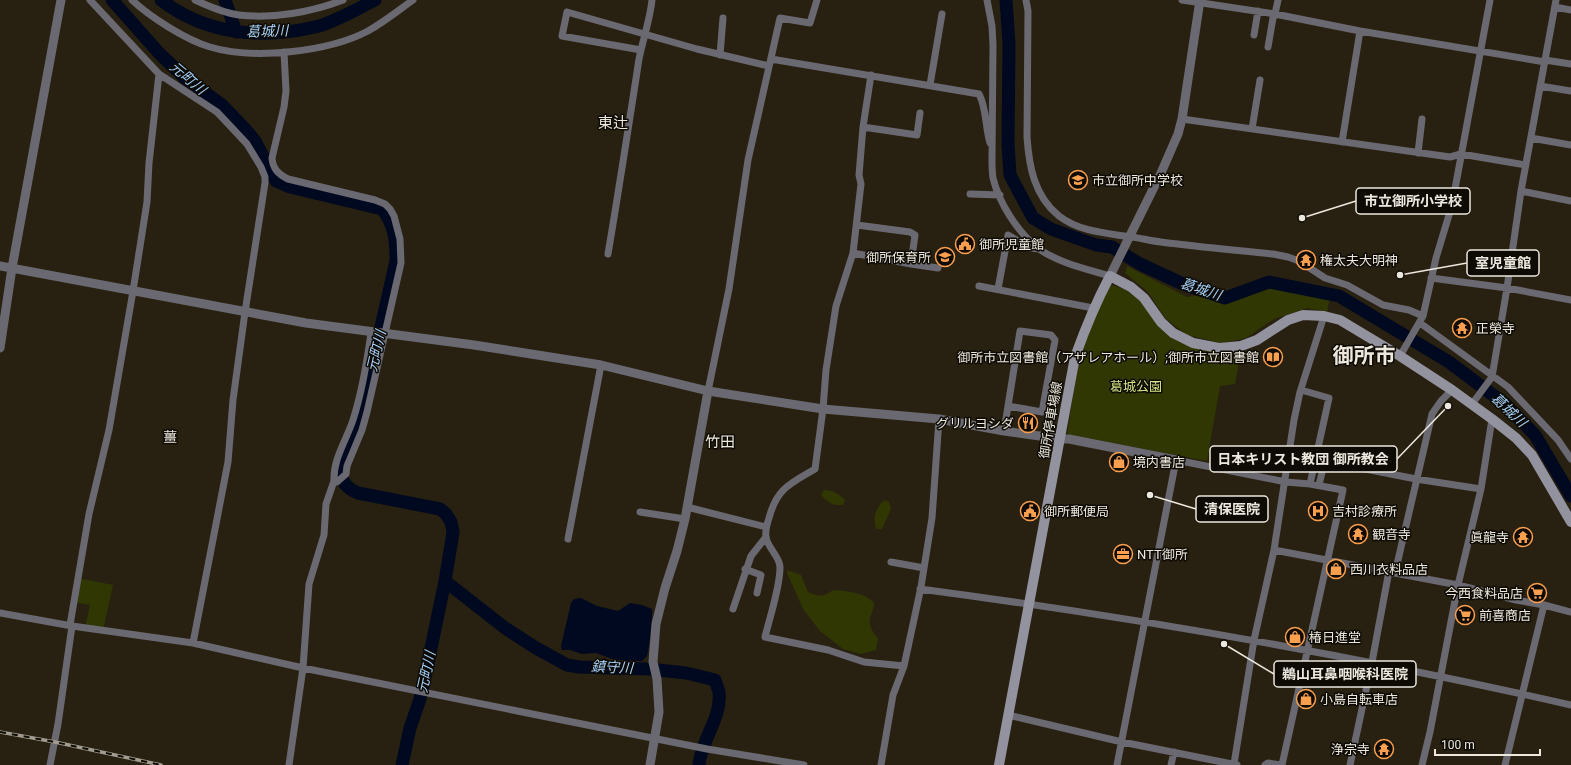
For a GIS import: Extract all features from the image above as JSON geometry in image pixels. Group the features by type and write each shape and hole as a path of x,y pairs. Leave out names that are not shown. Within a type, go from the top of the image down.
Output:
{"main road":[{"name":"御所停車場線","path":"999,765 1061,439 1075,357 1093,308 1112,272"},
{"path":"1112,272 1144,298 1161,322 1173,333 1193,343 1219,348 1241,346 1257,340 1288,320 1303,315 1324,316 1340,320 1402,354 1452,390 1473,402 1516,438 1532,455 1571,522"}],"street":[{"path":"0,348 12,268 61,0"},
{"path":"90,0 159,74 217,112 247,144 261,166 265,177 233,400 228,462 193,643"},
{"path":"132,0 142,10 192,41 211,47 253,52 284,52 312,49 342,41 367,31 414,0"},
{"path":"195,0 216,9 238,15 257,15 303,11 343,0"},
{"path":"608,254 625,158 641,50 650,18 652,0"},
{"path":"650,765 656,738 659,712 657,679 653,662 656,624 685,519 708,391 729,289 748,160 780,18 810,23 817,0"},
{"path":"987,0 992,26 993,45 993,135 991,147"},
{"path":"1026,0 1028,11 1028,156 1033,177 1040,194 1059,216 1092,231 1129,240 1288,256 1299,261 1325,278 1347,285 1384,305 1409,310 1423,316"},
{"path":"1182,0 1200,1 1258,11 1480,52 1571,64"},
{"path":"1268,47 1272,18 1275,14 1278,0"},
{"path":"1402,354 1423,316 1431,278 1452,205 1490,0"},
{"path":"998,289 1008,235 1030,248 1039,249 1069,263 1112,272 1129,240 1178,134 1182,120 1200,1"},
{"path":"1473,402 1492,377 1521,191 1556,3 1571,10"},
{"path":"1254,36 1258,11"},
{"path":"641,50 562,36 567,12 720,55 769,66"},
{"path":"930,85 942,14"},
{"path":"720,55 723,18"},
{"path":"1342,142 1360,31"},
{"path":"284,52 286,90 284,107 271,159 276,171 281,176 300,182 375,200 385,204 390,209 397,227 401,263 395,295 384,334 367,412 362,430 347,466 346,474 335,481"},
{"path":"771,59 979,94 984,103 994,178 1000,194 1010,216 1039,249"},
{"path":"50,765 58,724 71,625 89,514 109,430 133,291 147,202 149,163 159,74"},
{"path":"870,75 863,127 859,175 862,184 857,225 853,253 836,306 826,370 816,469 786,486 772,505 766,527 766,537 780,565 779,579 766,637 828,650 864,662 904,666"},
{"path":"1252,129 1260,80"},
{"path":"1540,86 1571,92"},
{"path":"863,127 916,135 920,113"},
{"path":"1418,153 1422,119"},
{"path":"1182,120 1450,157 1461,154 1526,165"},
{"path":"1531,138 1571,145"},
{"path":"261,166 271,159"},
{"path":"1521,191 1571,201"},
{"path":"970,194 1000,194"},
{"path":"857,225 910,232 915,235 911,264"},
{"path":"853,253 938,268"},
{"path":"0,266 306,323 601,364 708,391 823,410 939,419 1004,431 1069,439 1286,482 1319,485 1343,490 1308,651 1281,765 1268,763 1265,765"},
{"path":"1431,278 1507,288 1571,300"},
{"path":"980,286 1093,308"},
{"path":"1008,715 1122,742 1235,765 1254,640 1274,550 1286,482 1294,420 1301,390 1324,316"},
{"path":"1419,325 1508,387 1558,440 1571,460"},
{"path":"1004,431 1020,330 1051,335 1056,340 1042,412 1008,406"},
{"path":"290,765 303,668 310,584 324,535 326,504 335,481 333,471 336,459 353,420 360,394 371,333"},
{"path":"568,539 601,364"},
{"path":"1301,390 1329,398 1310,484"},
{"path":"1350,765 1392,572 1432,414 1441,401 1452,390"},
{"path":"881,765 893,695 904,666 924,568 932,518 939,419"},
{"path":"1422,765 1441,677 1458,585 1481,489 1492,419"},
{"path":"1316,459 1416,479 1481,489"},
{"path":"1117,765 1176,460"},
{"path":"1319,485 1324,460"},
{"path":"687,507 766,527"},
{"path":"640,512 685,519"},
{"path":"733,609 745,569 751,556 766,537"},
{"path":"1274,550 1458,585 1571,612"},
{"path":"891,562 924,568"},
{"path":"745,569 761,575 756,593"},
{"path":"920,589 1030,603 1254,640 1372,662 1571,704"},
{"path":"1506,765 1544,605"},
{"path":"0,613 193,643 303,668 656,738 699,748 804,765"},
{"path":"1171,765 1174,752"}],"green space":[{"path":"1127,266 1187,297 1201,295 1232,301 1247,289 1290,285 1330,298 1327,312 1307,308 1274,319 1246,338 1221,343 1187,335 1165,318 1148,292 1125,273"},
{"name":"葛城公園","path":"1111,285 1121,288 1136,297 1156,323 1171,337 1180,342 1199,349 1241,351 1235,384 1220,386 1207,461 1067,434 1079,358 1101,302"},
{"path":"824,490 836,493 840,496 845,500 843,505 833,504 826,500 821,495"},
{"path":"884,500 889,502 891,509 882,529 876,529 876,513"},
{"path":"787,570 801,575 808,592 812,594 821,596 833,590 860,594 870,599 874,603 870,624 878,639 876,650 861,654 843,649 820,631 803,609"},
{"path":"78,578 113,585 103,630 85,627 90,605 74,602"}],"water":[{"path":"581,598 597,606 618,611 630,603 642,605 652,609 651,633 647,656 642,661 615,660 596,653 582,654 570,650 562,650 561,646 571,603 574,599"}],"waterway":[{"name":"元町川","path":"112,0 159,53 185,78 222,105 246,130 255,141 276,181 290,187 382,209 390,221 395,240 396,261 359,425 345,457 341,474 343,481 349,488 358,493 440,509 446,514 451,522 453,531 445,581 424,682 410,728 402,765"},
{"name":"葛城川","path":"161,0 179,12 197,21 216,27 257,33 277,33 319,26 340,18 375,0"},
{"path":"225,0 236,32"},
{"name":"葛城川","path":"1006,0 1009,44 1008,144 1010,175 1033,218 1051,229 1096,245 1112,247 1140,264 1183,284 1225,298 1269,282 1339,296 1449,362 1505,404 1535,435 1571,496"},
{"name":"鎮守川","path":"445,581 505,628 536,648 567,665 579,667 649,669 686,673 715,680 719,692 719,702 715,720 703,747 699,765"}],"railway":[{"path":"0,732 55,742 161,765"}],"place":[{"name":"市立御所中学校","path":"1078,180"},
{"name":"市立御所小学校","path":"1302,218"},
{"name":"御所児童館","path":"965,244"},
{"name":"御所保育所","path":"945,257"},
{"name":"権太夫大明神","path":"1306,260"},
{"name":"室児童館","path":"1400,275"},
{"name":"正榮寺","path":"1462,328"},
{"name":"御所市立図書館（アザレアホール）;御所市立図書館","path":"1273,357"},
{"name":"日本キリスト教団 御所教会","path":"1448,406"},
{"name":"グリルヨシダ","path":"1028,423"},
{"name":"境内書店","path":"1119,462"},
{"name":"清保医院","path":"1150,495"},
{"name":"御所郵便局","path":"1030,511"},
{"name":"吉村診療所","path":"1318,511"},
{"name":"観音寺","path":"1358,534"},
{"name":"眞龍寺","path":"1523,537"},
{"name":"NTT御所","path":"1123,554"},
{"name":"西川衣料品店","path":"1336,569"},
{"name":"今西食料品店","path":"1537,593"},
{"name":"前喜商店","path":"1465,615"},
{"name":"椿日進堂","path":"1295,637"},
{"name":"鵜山耳鼻咽喉科医院","path":"1224,644"},
{"name":"小島自転車店","path":"1306,699"},
{"name":"浄宗寺","path":"1384,749"}],"district":[{"name":"東辻","path":"613,123"},
{"name":"御所市","path":"1364,356"},
{"name":"薑","path":"170,437"},
{"name":"竹田","path":"720,442"}]}
